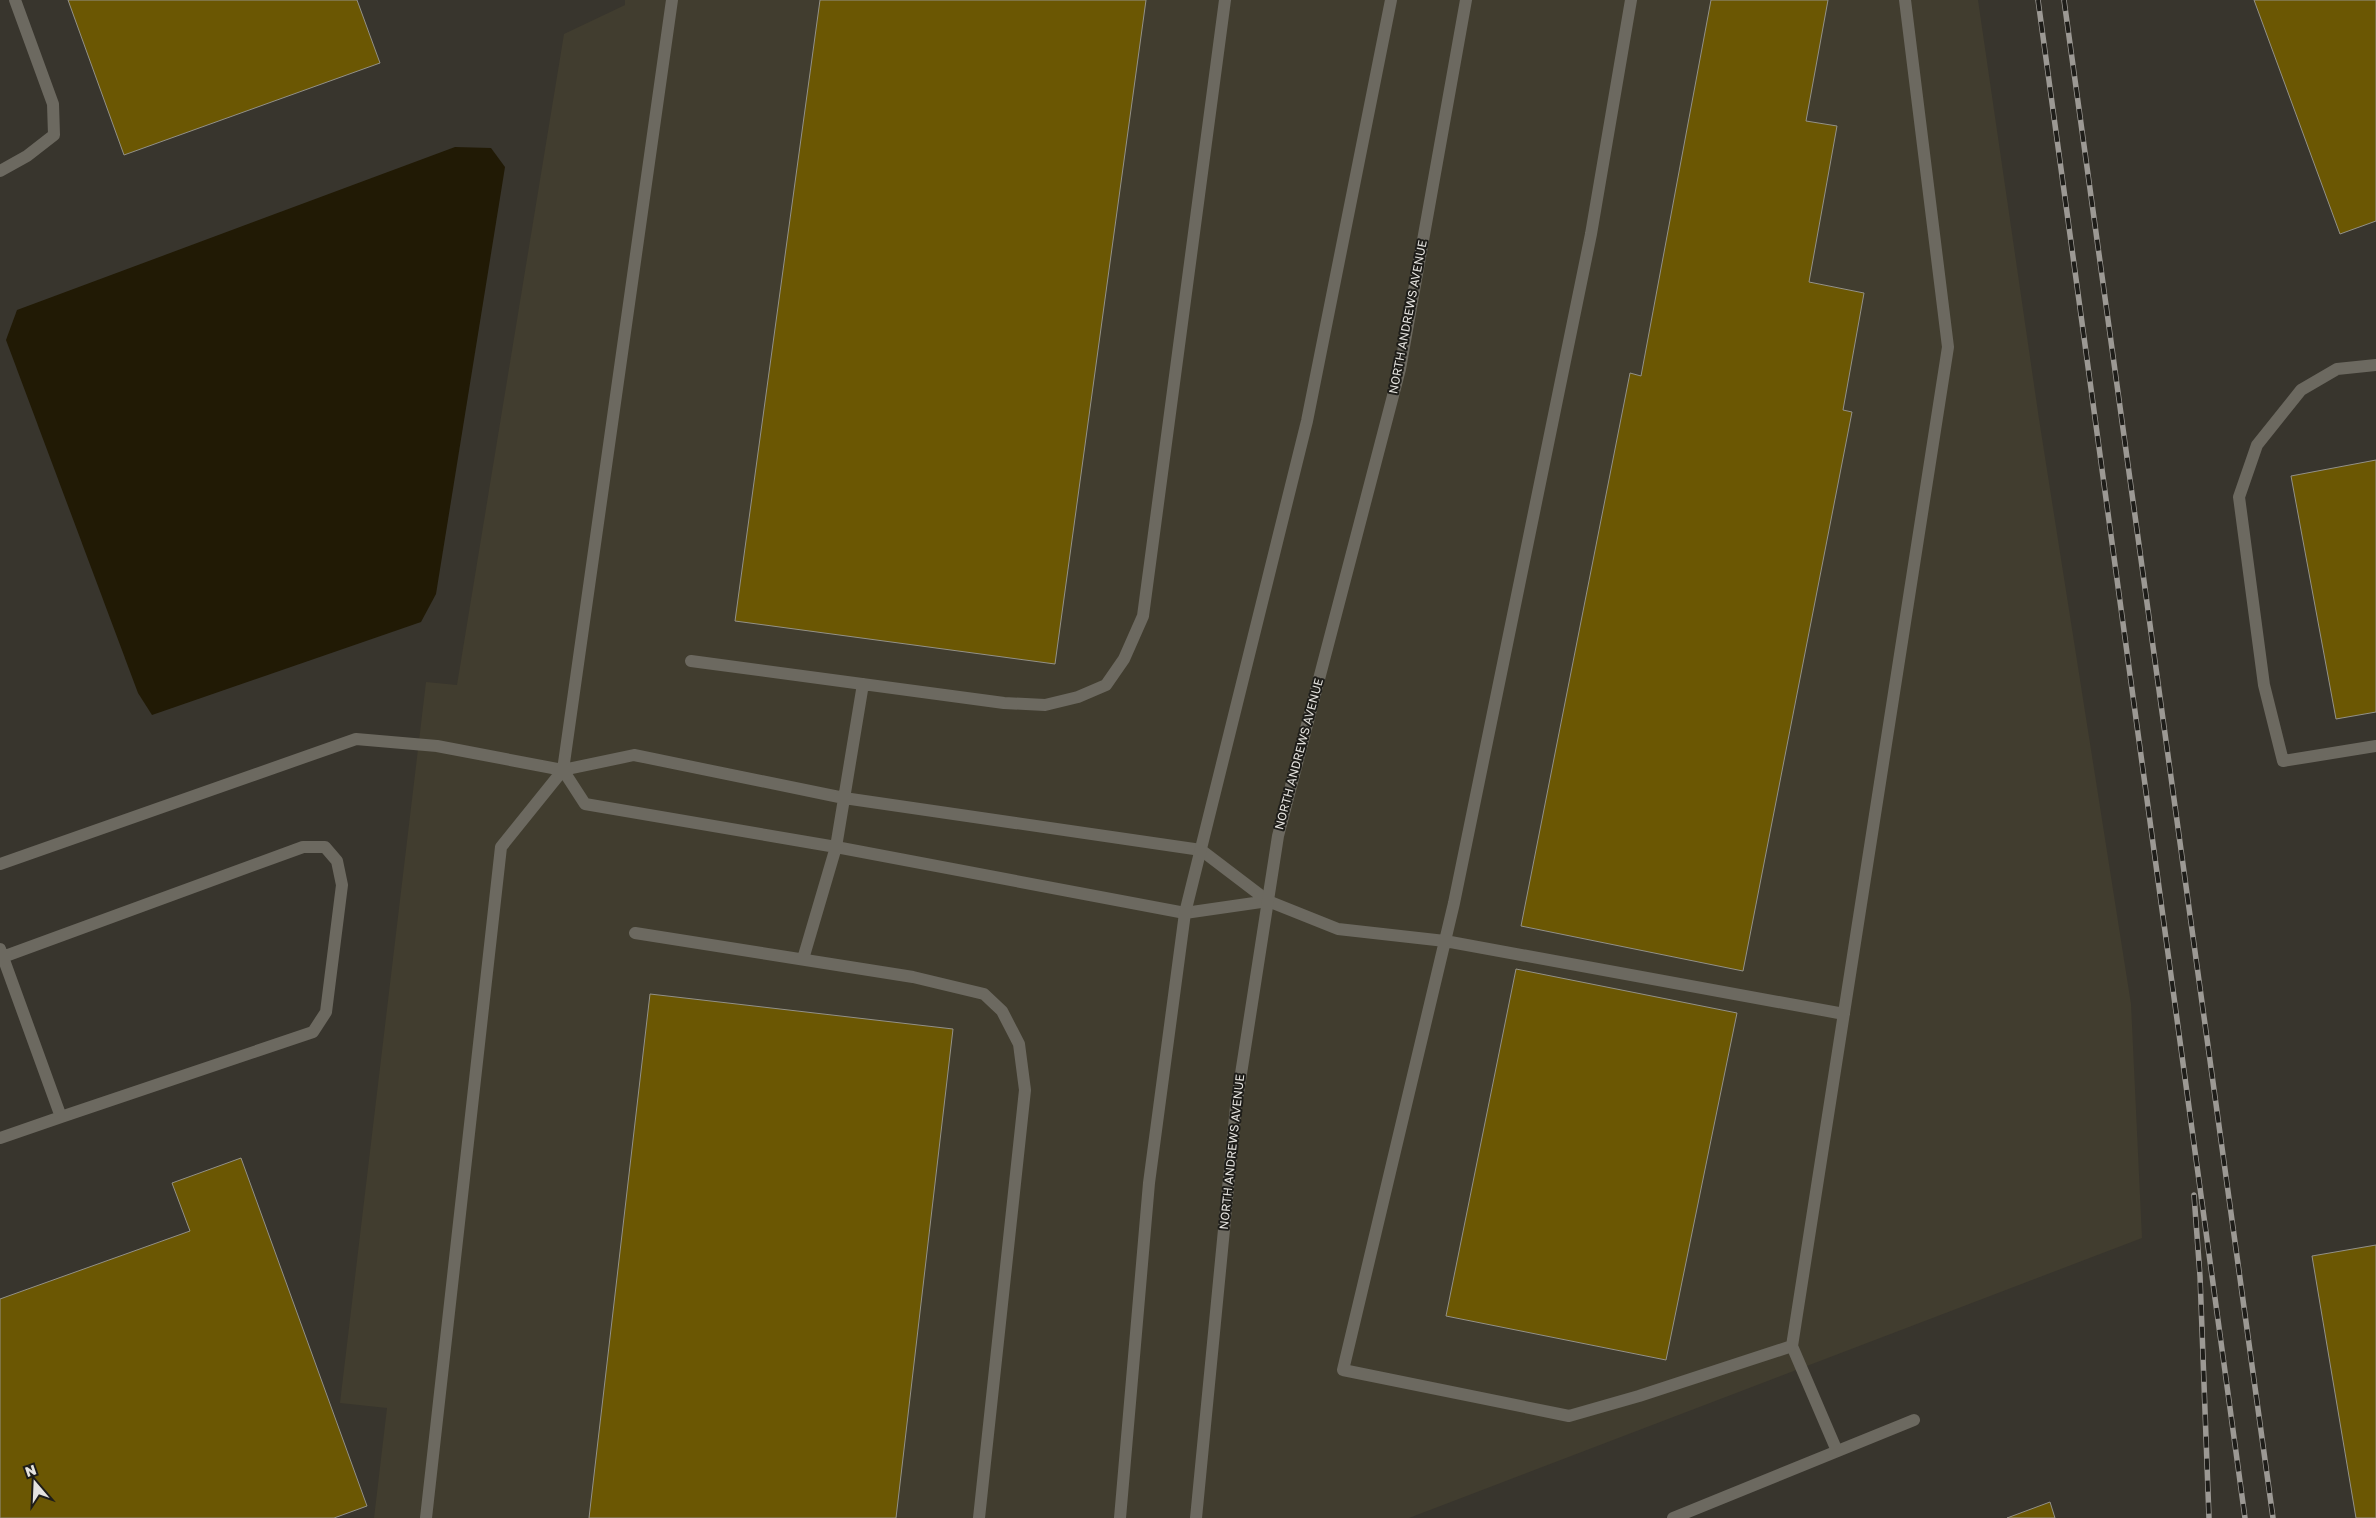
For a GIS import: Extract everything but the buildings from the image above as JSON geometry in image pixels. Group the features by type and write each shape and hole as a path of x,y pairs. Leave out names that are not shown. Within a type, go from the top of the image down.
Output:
{"street":[{"path":"0,171 27,156 54,134 53,104 15,0"},
{"path":"426,1518 502,847 562,770 672,0"},
{"path":"691,662 1004,703 1044,705 1078,697 1106,685 1124,659 1143,616 1225,0"},
{"path":"1120,1518 1149,1183 1185,913 1307,421 1391,0"},
{"name":"NORTH ANDREWS AVENUE","path":"1196,1518 1236,1106 1278,836 1400,369 1466,0"},
{"path":"1632,0 1591,234 1445,941 1343,1370 1569,1416 1639,1396 1792,1346"},
{"path":"1837,1451 1792,1346 1948,347 1905,0"},
{"path":"2376,365 2337,369 2301,390 2257,445 2239,497 2264,685 2283,760 2376,746"},
{"path":"803,959 836,847 863,684"},
{"path":"0,864 356,739 437,746 562,770 634,755 844,798 1201,850 1268,901 1338,930 1445,941 1844,1014"},
{"path":"562,770 585,804 836,847 1185,913 1268,901"},
{"path":"0,1138 313,1032 326,1012 342,885 337,861 325,847 303,847 1,955 61,1117"},
{"path":"635,933 913,977 984,994 1002,1011 1019,1044 1024,1090 979,1518"},
{"path":"1673,1518 1914,1420"}],"shaded area":[{"path":"625,0 1978,0 2039,419 2131,1004 2142,1238 1409,1518 374,1518 387,1408 340,1403 426,682 457,685 564,34 625,5"},
{"path":"455,147 491,148 505,167 436,594 421,622 152,715 138,693 6,340 17,310"}],"railway":[{"path":"2038,0 2245,1518"},
{"path":"2064,0 2273,1518"},
{"path":"2194,1195 2200,1276 2209,1518"}]}
